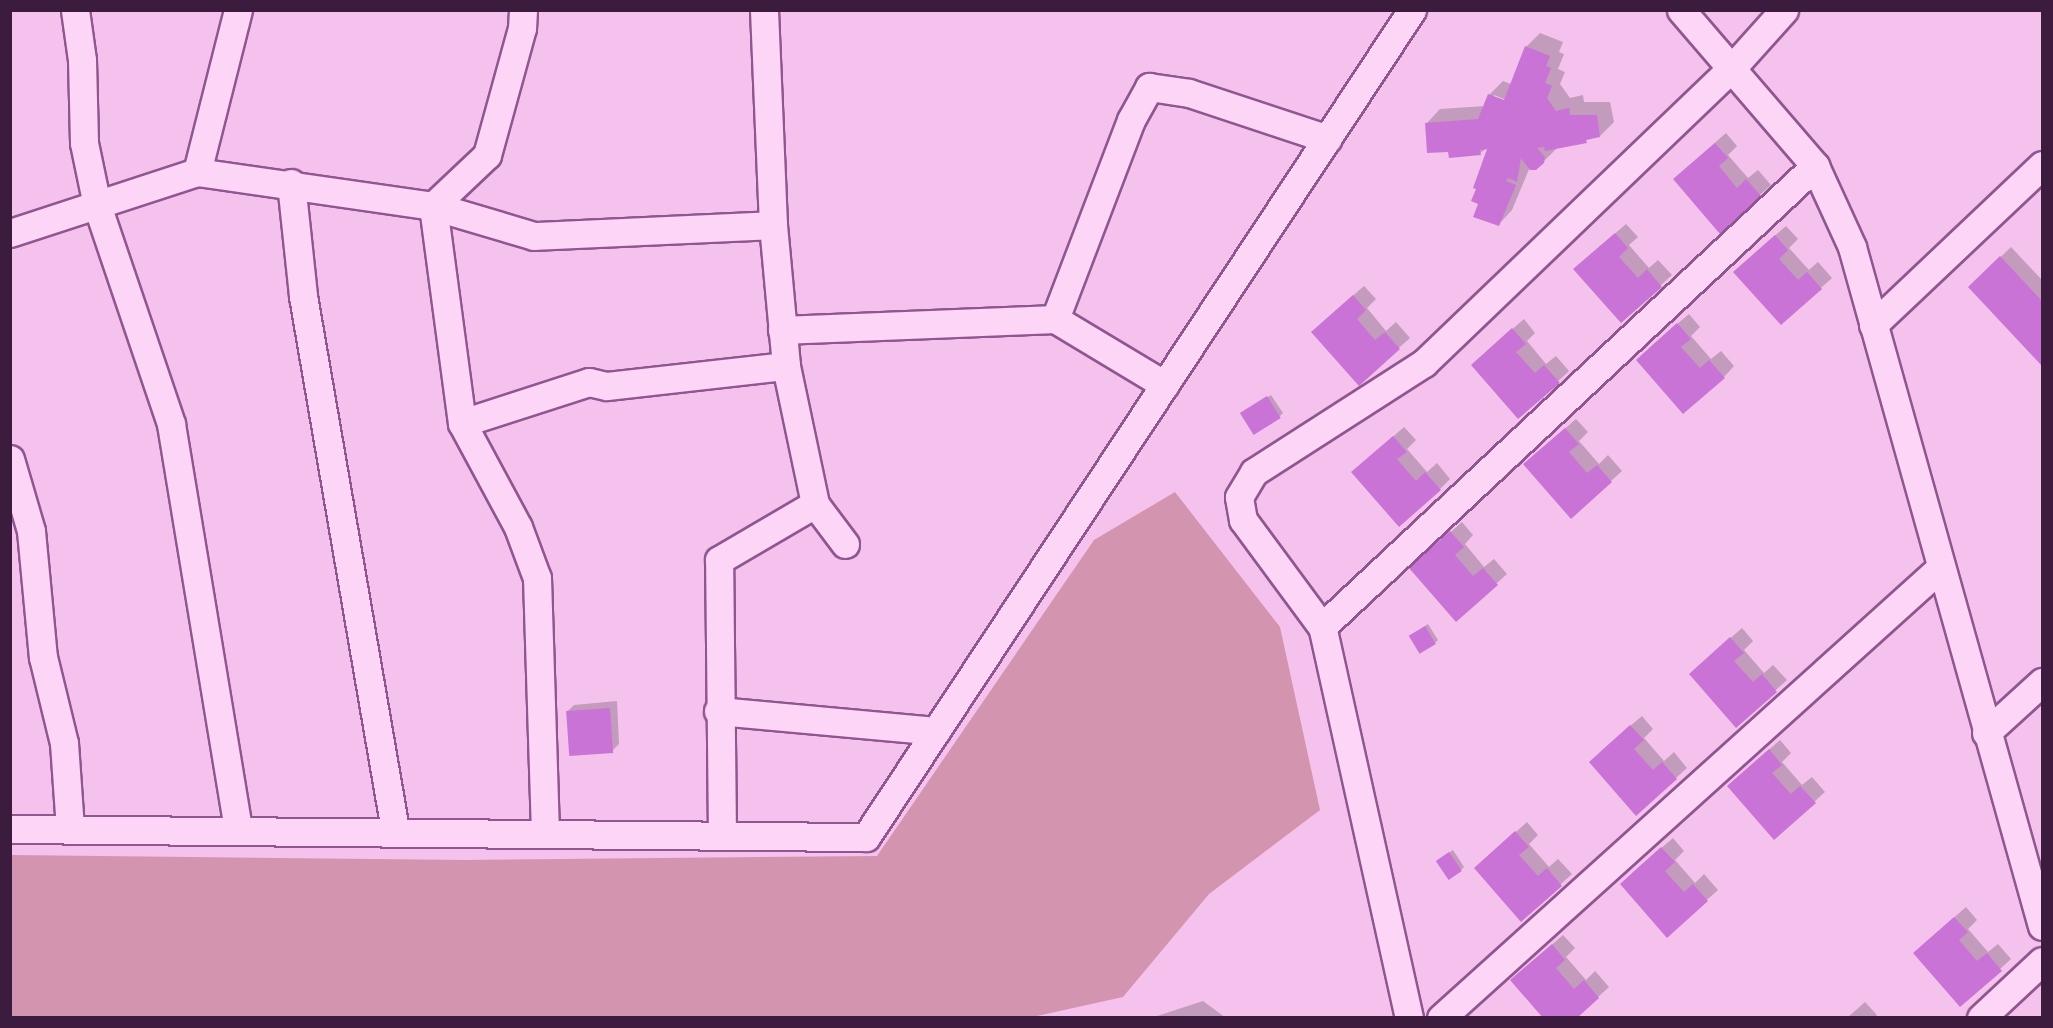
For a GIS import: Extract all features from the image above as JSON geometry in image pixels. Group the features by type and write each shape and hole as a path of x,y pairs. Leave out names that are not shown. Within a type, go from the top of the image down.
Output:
{"street":[{"path":"75,10 82,60 84,143 97,205 171,424 238,830"},
{"path":"197,172 238,10"},
{"path":"433,206 488,155 522,28 523,10"},
{"path":"764,10 773,225 786,366 815,504 845,544"},
{"path":"10,829 395,830 866,837 1413,10"},
{"path":"1681,10 1815,166 1852,247 1986,733 2043,926"},
{"path":"1409,1017 1322,627 1243,520 1239,497 1254,472 1424,363 1732,68 1784,10"},
{"path":"1055,320 1131,120 1149,87 1189,93 1328,139"},
{"path":"1873,325 2043,165"},
{"path":"1322,627 1815,166"},
{"path":"10,233 197,172 291,183 433,206 534,236 773,225"},
{"path":"291,183 303,296 395,830"},
{"path":"433,206 462,423 518,527 537,578 545,832"},
{"path":"782,330 1055,320 1165,385"},
{"path":"462,423 589,382 608,386 786,366"},
{"path":"10,459 31,531 43,657 64,743 70,829"},
{"path":"722,835 718,711 719,560 815,504"},
{"path":"1441,1017 1940,568"},
{"path":"1986,733 2043,682"},
{"path":"718,711 936,731"},
{"path":"1981,1017 2043,961"}],"shaded area":[{"path":"1175,492 1280,627 1320,810 1209,894 1123,997 1028,1018 11,1017 11,855 467,860 877,856 1094,540"}],"building":[{"path":"1525,46 1550,56 1546,66 1551,68 1545,83 1552,86 1547,98 1556,111 1569,108 1570,115 1597,115 1600,137 1586,140 1587,143 1545,151 1544,147 1537,148 1545,157 1544,163 1536,170 1530,170 1521,158 1517,182 1508,178 1506,181 1516,185 1499,226 1473,217 1478,204 1471,201 1476,189 1473,188 1487,149 1480,150 1481,155 1449,158 1448,152 1427,153 1425,123 1478,119 1488,94 1504,100"},
{"path":"1715,143 1728,158 1719,166 1737,188 1746,179 1762,197 1720,234 1673,179"},
{"path":"1615,233 1628,248 1619,257 1638,278 1647,269 1662,287 1621,323 1573,269"},
{"path":"1775,235 1788,250 1779,259 1798,280 1807,272 1822,289 1781,325 1733,272"},
{"path":"2000,256 2042,301 2042,366 1968,287"},
{"path":"1353,295 1366,310 1357,319 1375,340 1385,332 1400,349 1359,386 1311,332"},
{"path":"1677,323 1691,339 1681,347 1700,368 1709,360 1725,378 1683,414 1636,360"},
{"path":"1512,328 1526,344 1516,352 1535,373 1544,365 1560,383 1518,419 1471,365"},
{"path":"1267,396 1281,418 1254,435 1240,413"},
{"path":"1565,428 1579,444 1569,452 1587,473 1597,465 1612,482 1571,519 1523,464"},
{"path":"1393,436 1407,452 1397,459 1416,481 1425,472 1441,490 1399,527 1351,472"},
{"path":"1450,531 1464,547 1455,555 1473,576 1483,568 1498,585 1456,622 1409,568"},
{"path":"1425,626 1436,644 1420,654 1409,636"},
{"path":"1730,637 1744,653 1734,661 1753,682 1762,674 1777,692 1736,728 1689,674"},
{"path":"610,708 613,753 569,756 566,711"},
{"path":"1630,725 1644,740 1634,749 1653,770 1662,762 1677,779 1636,816 1589,762"},
{"path":"1769,749 1782,765 1772,773 1791,794 1800,786 1816,803 1774,840 1727,786"},
{"path":"1515,831 1529,847 1519,855 1538,876 1547,868 1562,886 1521,922 1474,868"},
{"path":"1661,847 1675,862 1665,871 1684,892 1693,884 1708,901 1667,938 1620,884"},
{"path":"1449,852 1462,871 1449,880 1436,861"},
{"path":"1954,917 1968,932 1959,940 1977,961 1987,953 2002,971 1960,1007 1913,953"},
{"path":"1552,944 1565,960 1556,968 1574,989 1584,980 1599,998 1577,1018 1543,1018 1510,980"}]}
